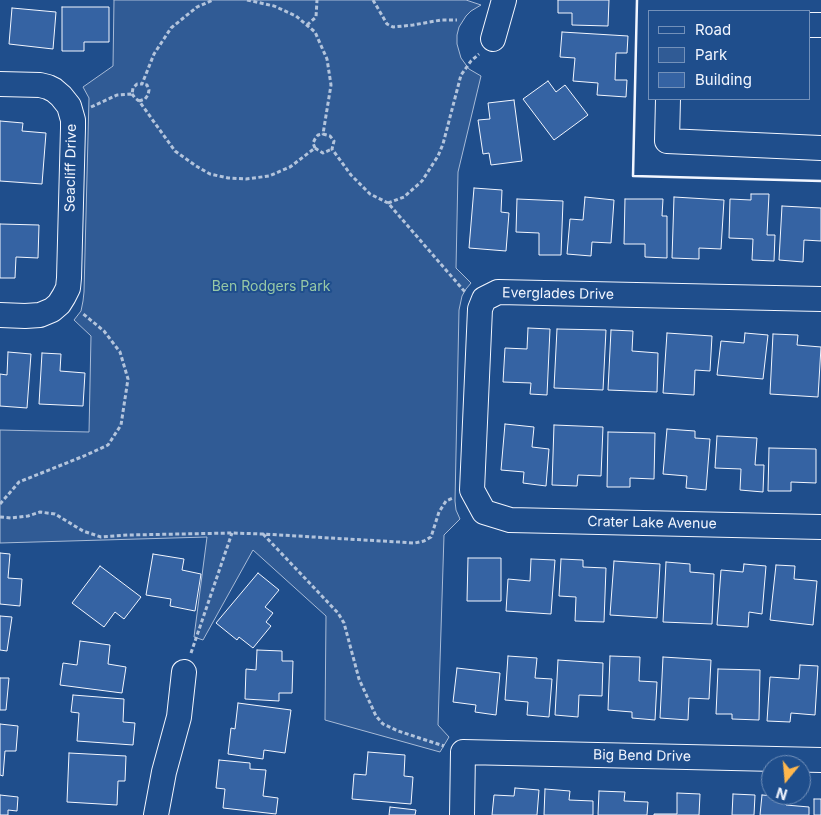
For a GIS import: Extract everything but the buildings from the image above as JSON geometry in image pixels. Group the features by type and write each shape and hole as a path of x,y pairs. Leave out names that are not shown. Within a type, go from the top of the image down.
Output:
{"street":[{"path":"494,39 504,0"},
{"name":"Seacliff Drive","path":"0,84 40,85 54,90 69,106 73,128 68,288 59,304 52,310 40,315 0,315"},
{"path":"668,100 667,141 821,148"},
{"name":"Everglades Drive","path":"480,309 484,298 498,292 821,299"},
{"path":"472,490 480,309"},
{"name":"Crater Lake Avenue","path":"472,490 484,512 510,520 821,527"},
{"path":"156,815 164,772 179,717 184,672"},
{"path":"462,815 463,752"},
{"name":"Big Bend Drive","path":"463,752 821,760"}],"path":[{"path":"142,84 154,54 172,28 197,6 213,0"},
{"path":"247,0 274,6 296,16 315,32 327,58 331,85 323,134"},
{"path":"307,25 316,17 317,0"},
{"path":"373,0 387,24 393,27 441,20 457,20"},
{"path":"388,204 404,197 422,180 438,156 462,75 471,62 494,39"},
{"path":"139,101 145,99 148,95 147,85 137,84 133,88 132,94 175,151 210,174 246,179 269,176 290,167 315,148"},
{"path":"91,108 117,95 132,94"},
{"path":"318,135 330,136 334,142 332,149 323,153 315,148 313,143 318,135"},
{"path":"332,149 351,175 370,194 388,204 480,309"},
{"path":"0,504 19,482 108,445 121,425 128,379 120,352 104,331 82,313"},
{"path":"0,517 28,516 40,512 55,514 83,531 101,537 232,533 415,543 431,537 439,512 446,501 472,490"},
{"path":"184,672 232,533"},
{"path":"263,534 338,614 344,623 359,678 376,716 384,724 398,730 463,752"}],"green space":[{"name":"Ben Rodgers Park","path":"114,0 466,0 481,5 466,16 459,27 457,35 457,44 461,58 469,69 481,76 458,172 456,268 471,283 462,296 459,310 455,501 460,519 444,535 438,725 449,737 440,752 325,720 326,616 253,550 203,640 194,637 207,537 0,543 0,430 89,432 91,336 74,320 81,311 84,292 89,98 83,87 113,66"}],"wall":[{"path":"637,0 633,176 821,181"}]}
